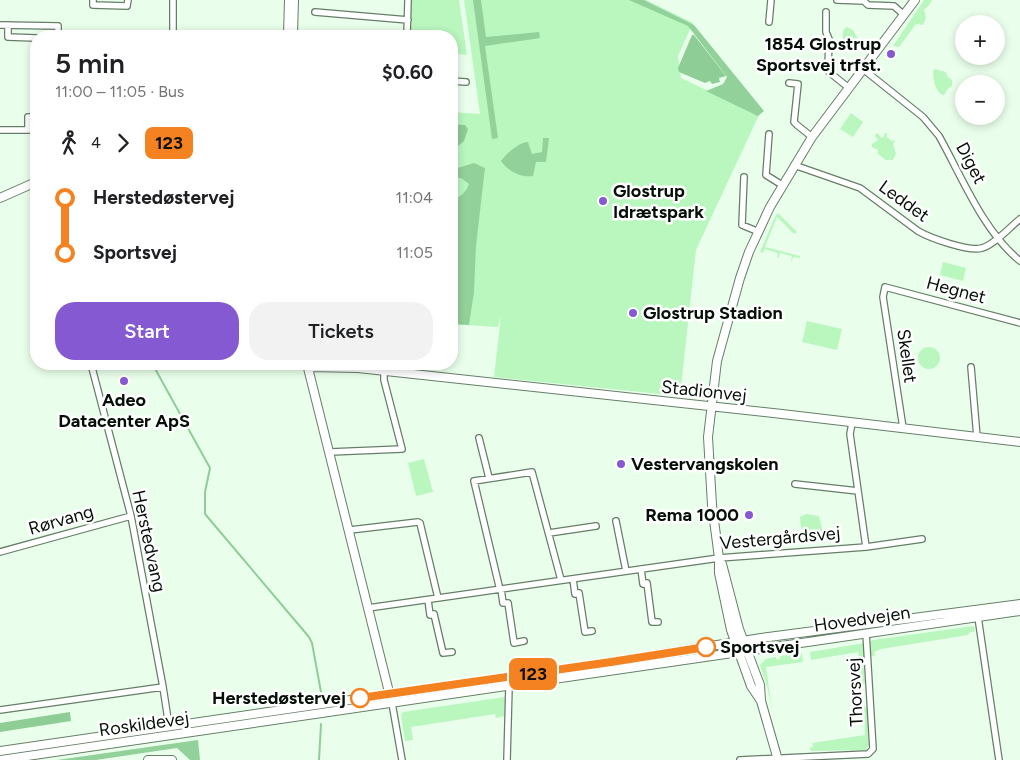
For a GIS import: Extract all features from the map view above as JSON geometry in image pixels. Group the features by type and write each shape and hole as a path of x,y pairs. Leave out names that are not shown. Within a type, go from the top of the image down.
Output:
{"main road":[{"path":"288,30 289,0"},
{"path":"294,0 294,30"},
{"path":"778,759 761,701 751,686 740,642 731,630 719,573 708,437 717,361 729,312 749,252 782,185 812,136 915,0"},
{"path":"0,198 30,185"},
{"path":"309,370 392,703"},
{"name":"Stadionvej","path":"371,370 1020,442"},
{"name":"Hovedvejen","path":"322,704 740,642 1020,604"},
{"name":"Hovedvejen","path":"322,713 1020,611"},
{"name":"Roskildevej","path":"0,751 322,704"},
{"name":"Roskildevej","path":"0,760 322,713"},
{"path":"148,760 172,760"}],"street":[{"path":"94,0 93,5 127,6 128,0"},
{"path":"173,0 173,30"},
{"path":"407,30 408,0"},
{"path":"769,22 771,0"},
{"path":"837,0 864,1 868,5 894,6 904,15"},
{"path":"316,12 408,20"},
{"path":"826,12 826,32 829,39 828,69 829,72 849,88"},
{"path":"0,25 58,26 58,30"},
{"path":"8,25 8,37 30,38"},
{"name":"Diget","path":"863,69 914,109 934,129 987,225 1020,261"},
{"path":"458,81 466,82"},
{"path":"789,83 798,84 794,122 796,126 812,136"},
{"path":"0,130 28,130 28,117 30,117"},
{"path":"769,134 766,175 782,185"},
{"name":"Leddet","path":"794,165 860,188 918,231 936,240 980,248 997,238 1020,219"},
{"path":"744,177 742,225 759,232"},
{"name":"Hegnet","path":"885,287 1020,323"},
{"name":"Skellet","path":"885,287 883,296 903,428"},
{"path":"971,367 977,437"},
{"name":"Herstedvang","path":"93,370 131,516 169,726"},
{"path":"330,452 402,449 384,380 384,372"},
{"path":"852,422 850,434 866,547"},
{"path":"479,438 489,478"},
{"path":"524,642 514,643 508,603 504,604 474,481 532,472 561,580"},
{"path":"795,484 858,491"},
{"name":"Rørvang","path":"0,552 131,516"},
{"path":"616,521 626,571"},
{"path":"350,530 420,523 438,598"},
{"path":"549,533 596,526"},
{"name":"Vestergårdsvej","path":"368,608 719,558 866,547 922,539"},
{"path":"641,569 643,584 647,583 652,622 658,622"},
{"path":"573,579 575,594 579,593 585,632 592,631"},
{"path":"428,600 430,615 434,614 443,653 452,652"},
{"path":"978,617 999,760"},
{"name":"Thorsvej","path":"778,759 868,754 873,748 866,634"},
{"path":"507,760 509,686"},
{"name":"Roskildevej","path":"0,710 163,687"},
{"path":"392,703 402,760"},
{"path":"740,760 778,759"}],"shaded area":[{"path":"411,0 459,0 467,55 458,54 458,30 410,30"},
{"name":"Glostrup Idrætspark","path":"464,0 646,0 693,23 678,56 681,78 759,115 696,250 680,396 494,377 501,315 498,327 458,324 458,145 465,125 458,124 458,112 480,114"},
{"path":"473,0 481,0 486,37 539,32 540,38 485,46 498,138 492,139"},
{"path":"629,0 644,0 694,25 764,111 758,116 706,91 723,84 727,77 688,26"},
{"path":"924,0 932,0 924,10 926,18 923,25 916,24 899,47 893,46"},
{"path":"847,27 853,30 858,39 858,47 853,52 845,46 843,39 844,29"},
{"path":"692,35 694,35 726,76 719,78 720,82 712,84 710,81 705,83 679,72 678,68"},
{"path":"935,69 946,72 947,76 952,80 952,86 944,95 935,86 933,71"},
{"path":"851,113 863,122 853,137 840,129"},
{"path":"458,124 465,125 468,129 464,141 458,146"},
{"path":"877,133 882,138 887,133 887,137 892,141 894,140 896,154 893,160 886,160 878,154 878,150 872,147 872,144 878,140 875,136"},
{"path":"543,138 549,138 546,162 536,162 533,176 515,173 501,161 513,149 528,142 532,154 542,152"},
{"path":"474,163 485,168 476,246 474,292 469,325 458,324 458,197 466,190 469,184 458,178 458,168"},
{"path":"778,213 797,232 794,234 777,217 765,247 800,256 800,258 793,257 791,261 792,256 780,253 779,258 777,257 778,253 765,249 763,253 760,252"},
{"path":"943,262 966,268 963,281 940,275"},
{"path":"807,321 842,329 837,350 802,342"},
{"path":"929,347 937,350 940,358 937,366 929,369 921,366 918,358 921,350"},
{"path":"424,459 433,492 416,496 408,463"},
{"path":"806,514 819,516 824,537 822,539 810,536 801,528 800,517"},
{"path":"973,626 975,628 974,632 970,632 968,635 881,649 874,652 875,657 871,655 870,642 873,640"},
{"path":"865,643 866,659 863,661 865,683 863,685 858,652 811,660 810,652"},
{"path":"802,653 803,662 766,667 772,710 760,665 766,659 776,657 776,659 780,659 780,656"},
{"path":"505,697 505,716 496,718 495,714 411,727 413,740 405,741 401,715 403,712"},
{"path":"864,706 867,708 869,745 866,750 811,751 809,748 813,747 812,743 865,735"},
{"path":"70,712 71,721 0,732 0,723"},
{"path":"198,740 200,760 190,760 177,748 96,760 57,760"}],"waterway":[{"path":"156,370 210,468 205,492 205,514 309,637 312,643 321,692"},
{"path":"319,760 321,724"}],"bus line":[{"name":"123","path":"360,698 706,647"}],"place":[{"name":"1854 Glostrup Sportsvej trfst.","path":"891,54"},
{"name":"Glostrup Idrætspark","path":"603,201"},
{"name":"Glostrup Stadion","path":"633,313"},
{"name":"Adeo Datacenter ApS","path":"124,381"},
{"name":"Vestervangskolen","path":"621,464"},
{"name":"Rema 1000","path":"749,515"},
{"name":"Sportsvej","path":"706,647"},
{"name":"Herstedøstervej","path":"360,698"}]}
